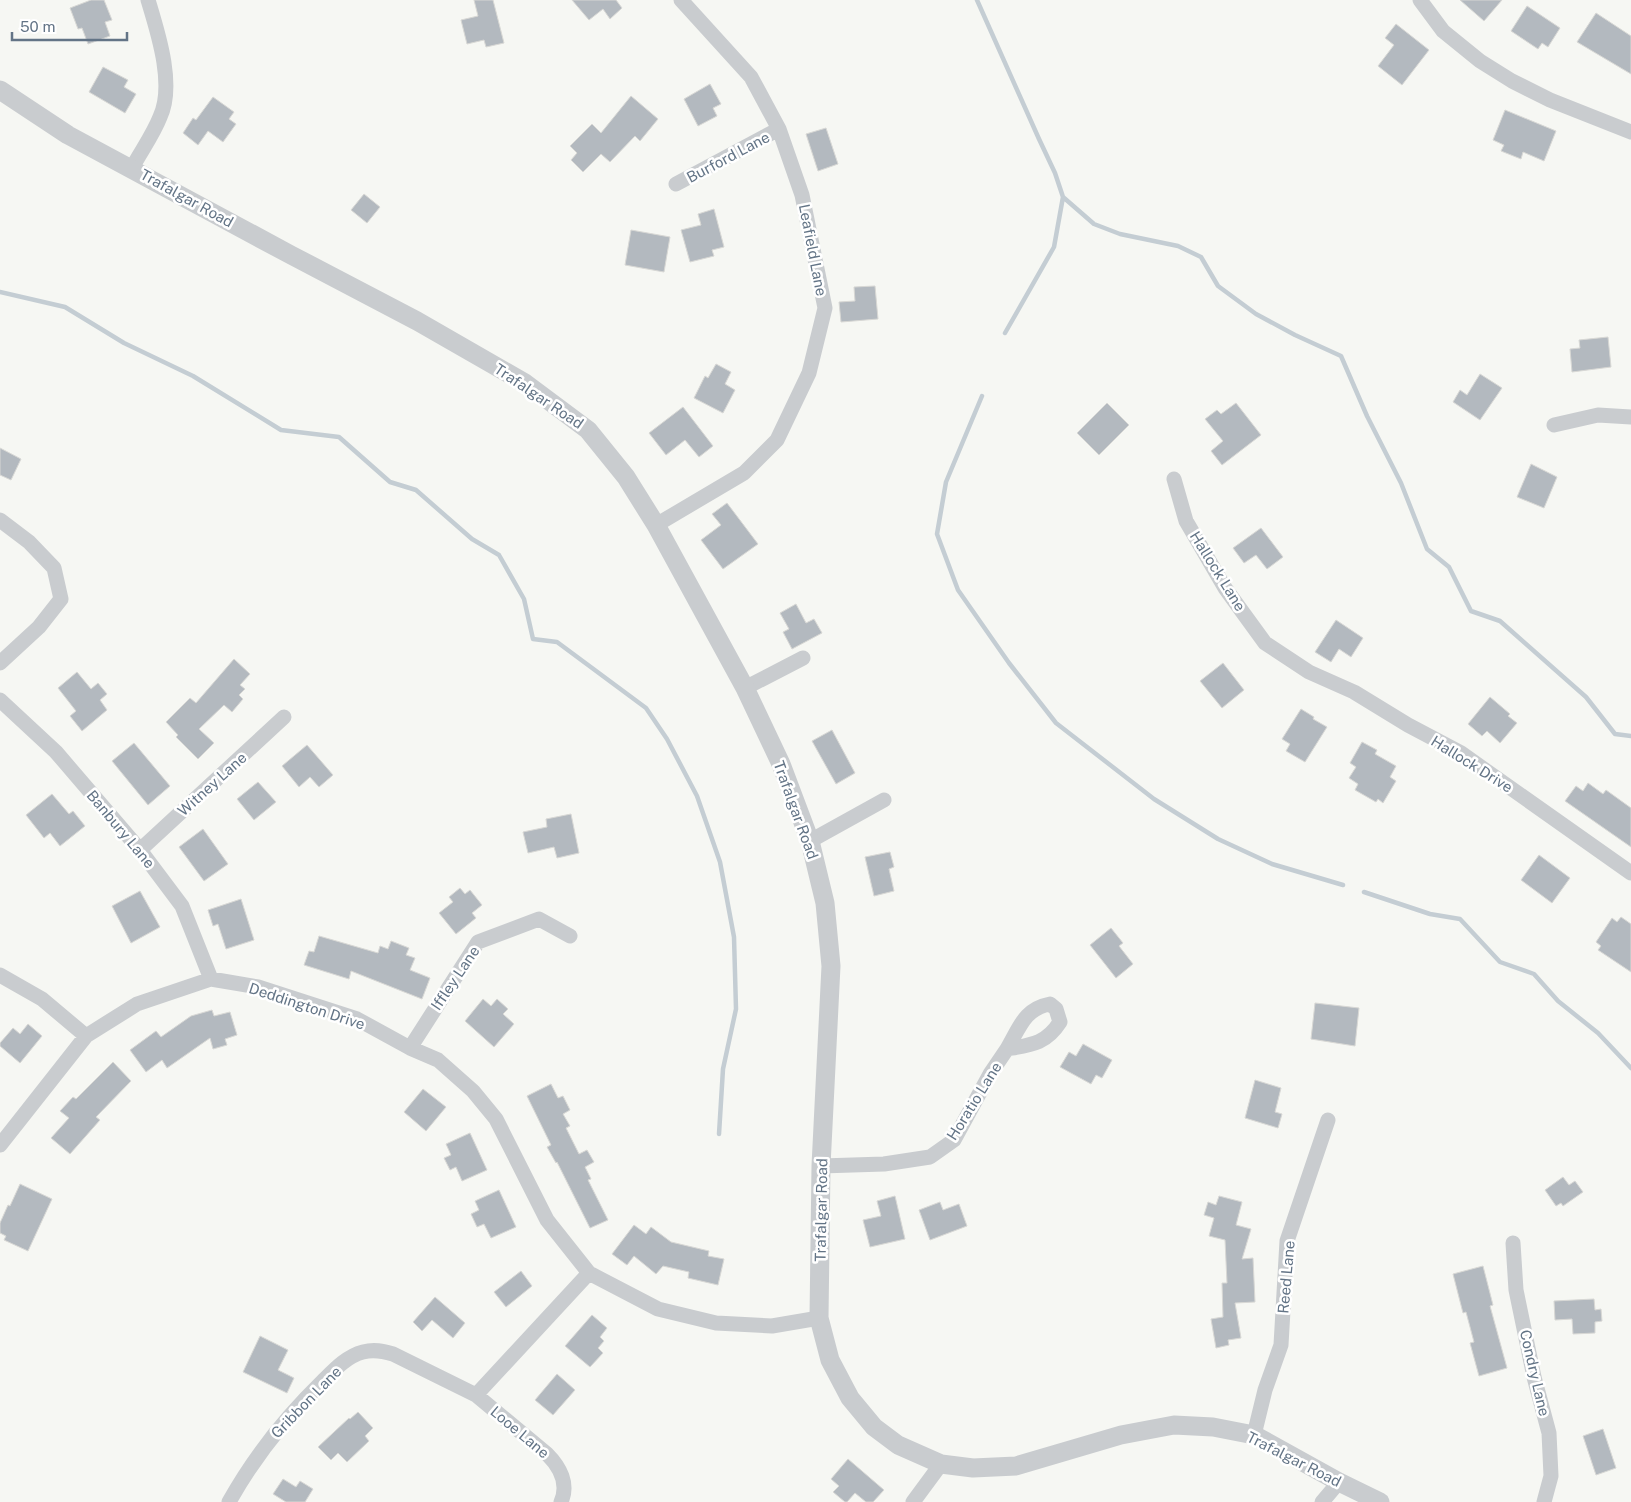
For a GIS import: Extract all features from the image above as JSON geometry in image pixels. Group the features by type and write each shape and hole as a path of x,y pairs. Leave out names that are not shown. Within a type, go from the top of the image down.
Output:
{"street":[{"path":"132,168 161,116 167,81 148,0"},
{"name":"Leafield Lane","path":"656,525 744,473 777,440 809,373 825,308 802,195 779,129 751,77 681,0"},
{"path":"1420,0 1443,31 1488,66 1512,81 1550,100 1631,132"},
{"name":"Trafalgar Road","path":"0,90 68,134 292,256 417,321 525,383 588,430 626,477 656,525 745,688 781,764 810,841 825,903 831,966 821,1166 819,1318 830,1360 850,1398 874,1427 898,1445 941,1464 973,1468 1016,1466 1122,1435 1174,1425 1213,1427 1254,1435 1339,1482 1380,1502"},
{"name":"Burford Lane","path":"676,184 779,129"},
{"path":"1554,425 1598,415 1631,417"},
{"name":"Hallock Lane","path":"1174,479 1186,521 1225,588 1265,643 1279,652"},
{"path":"0,520 29,542 54,568 61,599 39,627 0,663"},
{"name":"Hallock Drive","path":"1279,652 1309,672 1354,692 1408,725 1462,753 1631,873"},
{"path":"745,688 803,658"},
{"name":"Banbury Lane","path":"0,700 56,752 140,850 182,906 211,979"},
{"name":"Witney Lane","path":"140,850 284,718"},
{"path":"810,841 884,800"},
{"name":"Iffley Lane","path":"410,1048 478,942 539,919 570,936"},
{"path":"0,975 42,999 86,1036"},
{"name":"Deddington Drive","path":"0,1145 86,1036 137,1004 211,979 258,987 357,1020 410,1048 438,1060 473,1091 496,1119 546,1220 589,1273 658,1309 716,1324 772,1326 819,1318"},
{"name":"Horatio Lane","path":"821,1166 884,1164 930,1157 954,1140 990,1074 1007,1049"},
{"name":"Reed Lane","path":"1254,1435 1265,1390 1281,1345 1287,1241 1328,1120"},
{"name":"Condry Lane","path":"1513,1243 1516,1290 1534,1377 1549,1433 1551,1476 1544,1502"},
{"path":"476,1395 589,1273"},
{"name":"Gribbon Lane","path":"229,1502 243,1477 265,1445 301,1402 335,1370 362,1352 378,1350 393,1354 476,1395"},
{"name":"Looe Lane","path":"476,1395 556,1463 562,1475 563,1498 561,1502"},
{"path":"914,1502 941,1464"},
{"path":"1322,1502 1339,1482"}],"building":[{"path":"91,0 104,0 112,20 105,22 110,36 88,44 82,28 78,29 70,8"},
{"path":"474,0 493,0 504,43 486,47 484,40 467,44 461,20 478,16"},
{"path":"572,0 616,0 622,8 610,19 603,9 589,20"},
{"path":"1460,0 1502,0 1484,21"},
{"path":"1527,6 1560,28 1548,47 1542,43 1538,49 1511,31"},
{"path":"1596,13 1631,36 1631,74 1577,42"},
{"path":"1396,24 1429,50 1402,85 1378,66 1394,45 1385,38"},
{"path":"103,67 128,80 124,87 136,94 125,113 89,92"},
{"path":"710,84 721,104 713,108 717,116 698,126 684,99"},
{"path":"631,96 658,119 640,141 635,136 610,162 601,154 583,172 571,160 577,153 570,146 592,124 601,133"},
{"path":"213,97 234,112 229,119 236,124 223,142 208,131 198,145 183,133 193,118 196,120"},
{"path":"1505,110 1556,131 1544,161 1523,152 1521,159 1501,151 1504,145 1493,140"},
{"path":"826,128 838,164 818,171 806,134"},
{"path":"364,194 380,207 367,223 351,210"},
{"path":"714,209 724,247 712,250 714,256 690,262 681,230 701,225 698,214"},
{"path":"631,230 670,237 664,272 625,265"},
{"path":"875,286 878,319 841,322 839,302 855,301 854,287"},
{"path":"1608,337 1611,367 1572,372 1570,349 1580,348 1579,340"},
{"path":"716,364 731,372 725,384 735,390 723,413 694,398 705,376 708,378"},
{"path":"1480,374 1502,388 1480,420 1453,402 1460,390 1467,395"},
{"path":"1107,403 1129,425 1099,455 1077,433"},
{"path":"1236,403 1261,435 1222,465 1211,451 1223,441 1205,419 1217,410 1221,414"},
{"path":"683,407 713,446 699,457 685,440 666,455 649,433"},
{"path":"0,448 21,459 11,480 0,475"},
{"path":"1531,464 1557,477 1544,508 1517,497"},
{"path":"727,503 758,544 723,569 701,540 721,525 712,514"},
{"path":"1261,528 1283,557 1267,569 1256,555 1244,563 1233,548"},
{"path":"796,604 806,623 814,619 822,633 792,649 783,632 789,629 780,613"},
{"path":"1336,620 1363,638 1351,657 1339,649 1331,662 1315,652"},
{"path":"234,659 250,674 240,685 245,689 239,695 243,699 232,712 224,705 199,729 214,743 198,759 176,737 178,735 166,722 190,698 196,703"},
{"path":"1223,663 1244,690 1222,708 1200,681"},
{"path":"77,672 91,689 98,683 107,694 100,700 107,710 82,731 70,716 76,711 58,688"},
{"path":"1490,697 1510,714 1508,716 1517,723 1500,743 1487,731 1482,736 1468,724"},
{"path":"1301,709 1327,727 1305,762 1286,751 1290,744 1282,739"},
{"path":"832,730 855,773 836,784 812,741"},
{"path":"1362,742 1377,750 1375,754 1396,766 1390,777 1396,781 1383,803 1378,799 1376,802 1355,790 1358,784 1349,778 1356,767 1350,763"},
{"path":"134,743 170,786 148,805 112,761"},
{"path":"307,745 333,775 319,787 310,777 299,787 282,766"},
{"path":"258,782 276,802 254,820 237,799"},
{"path":"1588,783 1603,794 1606,790 1631,808 1631,847 1565,801 1576,786 1583,791"},
{"path":"52,794 69,814 73,811 85,826 60,846 50,833 44,838 26,815"},
{"path":"571,814 579,853 557,858 554,847 528,853 523,832 547,827 546,819"},
{"path":"203,829 228,864 204,881 179,847"},
{"path":"890,852 894,867 889,869 894,891 874,896 865,857"},
{"path":"1539,855 1570,878 1552,903 1521,880"},
{"path":"460,888 465,894 470,890 482,905 472,913 476,918 456,934 439,913 453,902 449,897"},
{"path":"140,891 160,927 131,943 112,906"},
{"path":"241,899 254,940 226,949 218,924 213,926 208,910"},
{"path":"1621,917 1631,924 1631,972 1598,950 1601,946 1596,942 1612,918 1617,922"},
{"path":"1111,928 1123,943 1119,946 1133,964 1116,978 1090,945"},
{"path":"319,936 378,953 380,946 388,949 391,941 409,948 406,955 415,958 410,970 430,978 422,999 351,971 349,979 304,965 309,951 314,952"},
{"path":"483,999 491,1006 497,999 508,1009 503,1014 514,1024 494,1047 465,1021"},
{"path":"1315,1003 1359,1008 1355,1046 1311,1039"},
{"path":"212,1010 214,1016 230,1012 237,1035 225,1039 227,1045 213,1049 210,1038 167,1068 162,1060 146,1072 130,1050 156,1031 161,1037 191,1016"},
{"path":"28,1024 42,1036 20,1063 0,1046 0,1043 13,1028 20,1034"},
{"path":"1083,1044 1112,1060 1102,1078 1096,1075 1091,1084 1060,1067 1069,1052 1076,1056"},
{"path":"113,1062 131,1081 96,1117 100,1120 70,1154 51,1138 69,1118 60,1111 73,1097 76,1099"},
{"path":"1255,1080 1281,1088 1275,1112 1282,1114 1278,1128 1245,1118"},
{"path":"551,1084 558,1098 563,1096 570,1110 563,1114 570,1126 566,1128 579,1154 587,1150 594,1162 585,1167 591,1179 588,1180 608,1220 590,1228 557,1162 547,1147 551,1145 527,1096"},
{"path":"423,1089 446,1107 426,1131 404,1112"},
{"path":"470,1133 487,1170 462,1181 456,1167 450,1170 444,1158 451,1155 446,1144"},
{"path":"1563,1177 1569,1185 1575,1181 1583,1192 1563,1206 1561,1203 1556,1206 1545,1190"},
{"path":"20,1184 52,1199 28,1251 4,1240 6,1236 0,1233 0,1223"},
{"path":"499,1190 516,1227 491,1238 484,1224 477,1227 471,1214 479,1210 475,1201"},
{"path":"895,1196 905,1239 870,1247 863,1220 881,1216 877,1201"},
{"path":"1219,1196 1242,1202 1236,1225 1251,1229 1242,1259 1253,1258 1255,1302 1235,1303 1241,1338 1228,1340 1229,1345 1216,1348 1211,1319 1223,1317 1222,1283 1227,1283 1225,1240 1209,1236 1214,1218 1204,1215 1208,1202 1216,1205"},
{"path":"940,1202 943,1210 959,1204 967,1226 930,1240 919,1210"},
{"path":"634,1225 646,1234 651,1227 671,1242 709,1251 708,1256 724,1259 718,1285 688,1278 689,1272 663,1266 656,1274 634,1256 627,1265 612,1254"},
{"path":"1483,1266 1493,1305 1490,1306 1507,1368 1479,1376 1470,1343 1474,1342 1466,1312 1463,1313 1453,1274"},
{"path":"521,1271 532,1286 506,1307 494,1292"},
{"path":"435,1297 465,1323 453,1338 432,1320 422,1331 413,1322"},
{"path":"1594,1299 1595,1310 1601,1309 1602,1321 1595,1322 1595,1333 1573,1334 1572,1319 1555,1320 1554,1301"},
{"path":"592,1315 607,1328 600,1337 604,1341 598,1348 603,1353 590,1367 565,1346"},
{"path":"260,1336 288,1350 278,1370 294,1378 287,1393 243,1372"},
{"path":"557,1374 575,1390 553,1415 535,1400"},
{"path":"358,1412 373,1428 365,1436 369,1441 347,1462 338,1453 331,1460 318,1447"},
{"path":"1603,1429 1616,1468 1596,1475 1583,1436"},
{"path":"848,1459 884,1490 873,1502 866,1502 855,1493 845,1502 833,1492 839,1486 831,1479"},
{"path":"283,1479 296,1487 300,1481 313,1489 305,1502 286,1502 273,1494"}],"waterway":[{"path":"977,0 1055,173 1063,197 1054,247 1005,333"},
{"path":"1063,197 1094,224 1120,234 1178,246 1201,257 1218,286 1256,314 1295,335 1341,356 1367,416 1401,483 1427,549 1449,567 1471,611 1500,621 1586,697 1615,734 1631,736"},
{"path":"0,292 65,307 124,343 193,376 281,430 339,437 390,482 416,490 472,539 499,555 524,599 533,639 557,642 646,708 667,739 697,796 720,862 734,937 736,1009 723,1069 719,1134"},
{"path":"982,396 946,482 937,534 958,590 1009,663 1056,723 1154,799 1218,839 1272,864 1343,885"},
{"path":"1364,892 1430,914 1460,919 1500,962 1534,974 1558,1001 1598,1033 1631,1068"}]}
